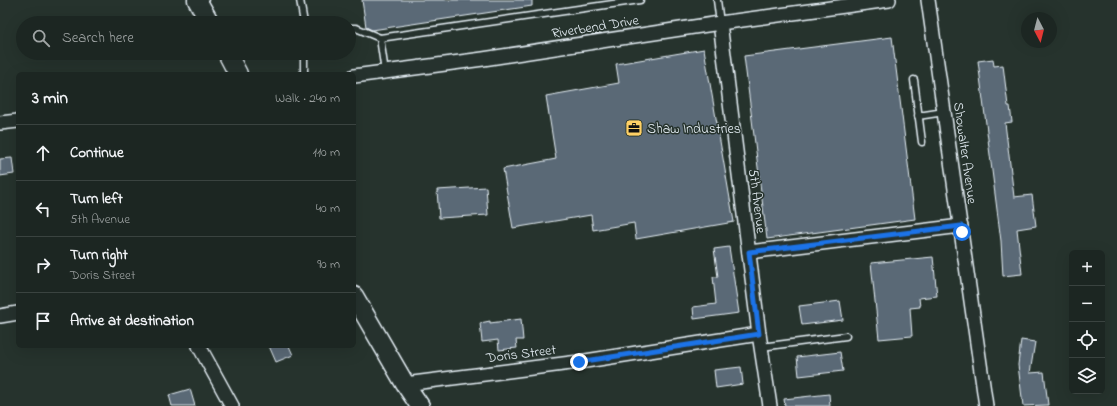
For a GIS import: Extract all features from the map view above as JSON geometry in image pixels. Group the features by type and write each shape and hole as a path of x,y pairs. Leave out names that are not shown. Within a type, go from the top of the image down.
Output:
{"street":[{"path":"197,0 206,16"},
{"name":"Riverbend Drive","path":"356,76 889,0"},
{"name":"Showalter Avenue","path":"928,0 986,406"},
{"name":"5th Avenue","path":"720,23 760,340 770,406"},
{"path":"231,60 237,72"},
{"path":"0,123 16,121"},
{"path":"749,252 961,226"},
{"path":"356,299 405,384 420,406"},
{"path":"0,316 16,313"},
{"name":"Doris Street","path":"405,384 760,340"},
{"path":"200,348 232,406"}],"lane":[{"path":"300,0 303,16"},
{"path":"356,28 380,38 640,0"},
{"path":"717,0 720,23"},
{"path":"380,38 385,72"},
{"path":"304,60 304,72"},
{"path":"914,80 922,142"},
{"path":"918,116 944,112"},
{"path":"760,340 846,336"}],"building":[{"path":"362,0 532,0 532,6 372,30 366,27"},
{"path":"892,37 915,219 767,239 744,56"},
{"name":"Shaw Industries","path":"704,49 734,222 636,239 634,223 593,230 591,215 513,228 503,169 556,159 546,96 619,83 616,64"},
{"path":"993,59 994,66 1003,65 1008,106 1010,106 1012,122 1005,123 1014,197 1032,195 1036,226 1017,229 1022,274 1003,276 1001,241 978,61"},
{"path":"12,158 14,174 0,176 0,159"},
{"path":"486,187 488,215 439,218 437,190"},
{"path":"729,247 739,313 694,319 693,307 716,304 713,277 718,277 714,249"},
{"path":"933,257 937,296 919,298 920,307 910,308 912,336 879,339 871,263"},
{"path":"840,301 843,320 802,325 799,306"},
{"path":"521,319 523,340 516,340 517,348 499,350 498,340 482,342 480,323"},
{"path":"1021,340 1035,342 1030,373 1044,372 1048,405 1023,406 1018,365"},
{"path":"270,348 290,348 293,355 276,362"},
{"path":"840,352 843,371 799,376 797,357"},
{"path":"741,367 743,384 716,388 714,370"},
{"path":"190,389 195,406 172,406 169,395"},
{"path":"829,394 830,406 785,406 784,399"}],"place":[{"name":"Shaw Industries","path":"634,128"}],"route":[{"path":"579,362 759,334 749,252 961,226 962,232"}]}
